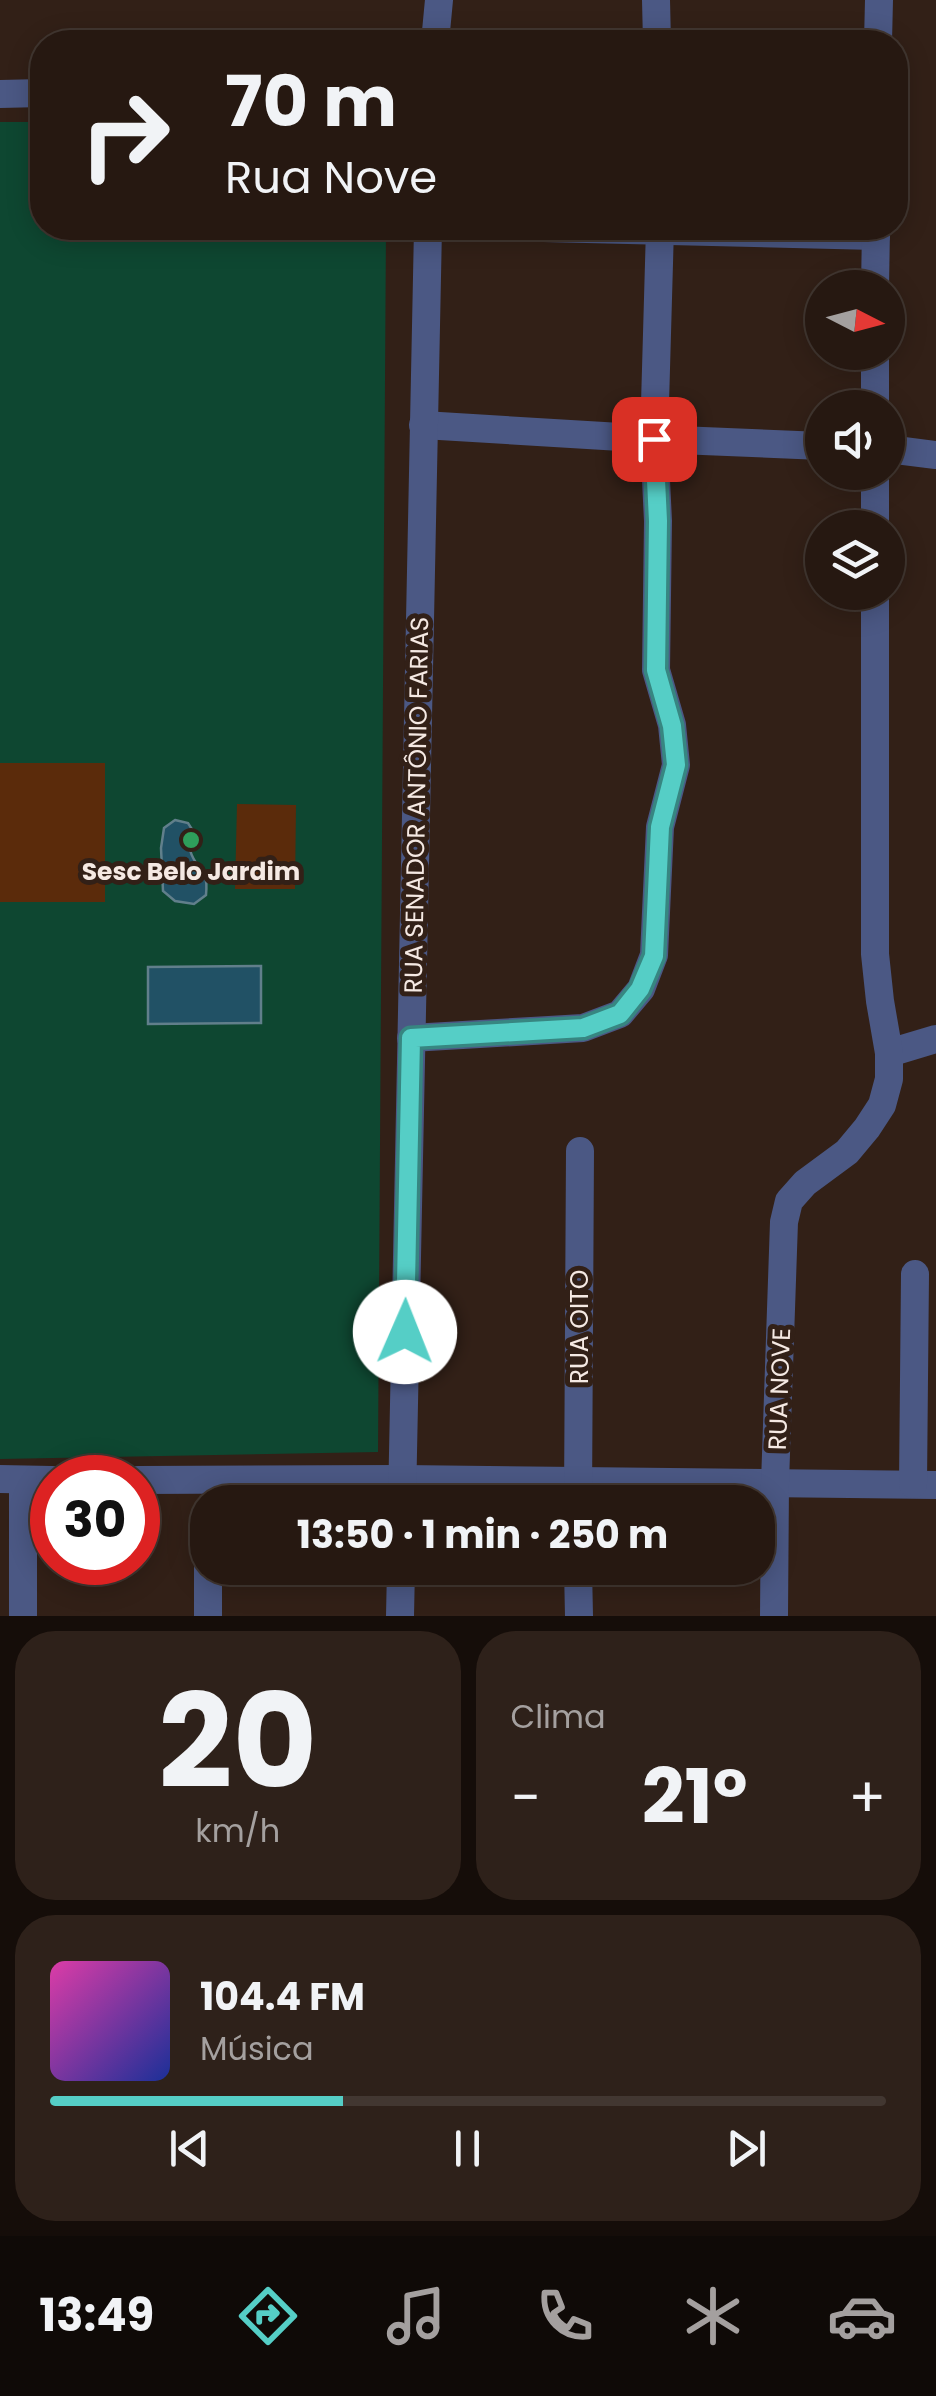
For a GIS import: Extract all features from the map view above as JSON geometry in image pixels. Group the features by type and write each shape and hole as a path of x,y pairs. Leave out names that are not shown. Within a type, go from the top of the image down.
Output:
{"street":[{"path":"437,30 439,0"},
{"path":"656,0 657,30"},
{"path":"878,30 879,0"},
{"path":"0,94 30,94"},
{"name":"RUA SENADOR ANTÔNIO FARIAS","path":"402,1485 428,240"},
{"path":"411,1038 583,1028 620,1014 640,989 654,956 660,827 676,765 672,726 656,670 658,521 654,439 660,240"},
{"path":"876,240 876,270"},
{"path":"423,425 805,445"},
{"path":"905,451 936,454"},
{"path":"875,610 875,954 880,1001 889,1053 936,1039"},
{"name":"RUA NOVE","path":"774,1616 784,1222 789,1201 806,1182 847,1152 882,1105 889,1078 889,1053"},
{"name":"RUA OITO","path":"578,1485 580,1152"},
{"path":"732,1485 924,1484 915,1274"},
{"path":"12,1480 23,1616"},
{"path":"160,1483 190,1488"},
{"path":"208,1585 208,1616"},
{"path":"400,1616 401,1585"},
{"path":"578,1585 578,1616"}],"green space":[{"name":"Sesc Belo Jardim","path":"0,122 30,122 30,240 386,240 378,1452 30,1455 30,1458 0,1459"}],"water":[{"path":"175,820 188,823 195,834 190,850 206,878 206,895 194,904 175,901 163,891 164,828"},
{"path":"261,966 261,1023 148,1024 148,967"}],"building":[{"path":"0,763 105,763 105,902 0,902"},
{"path":"237,804 296,805 295,889 235,889"}],"place":[{"name":"Sesc Belo Jardim","path":"191,840"}],"route":[{"path":"405,1332 411,1038 583,1028 620,1014 640,989 654,956 660,827 676,765 672,726 656,670 658,521 654,439"}]}
